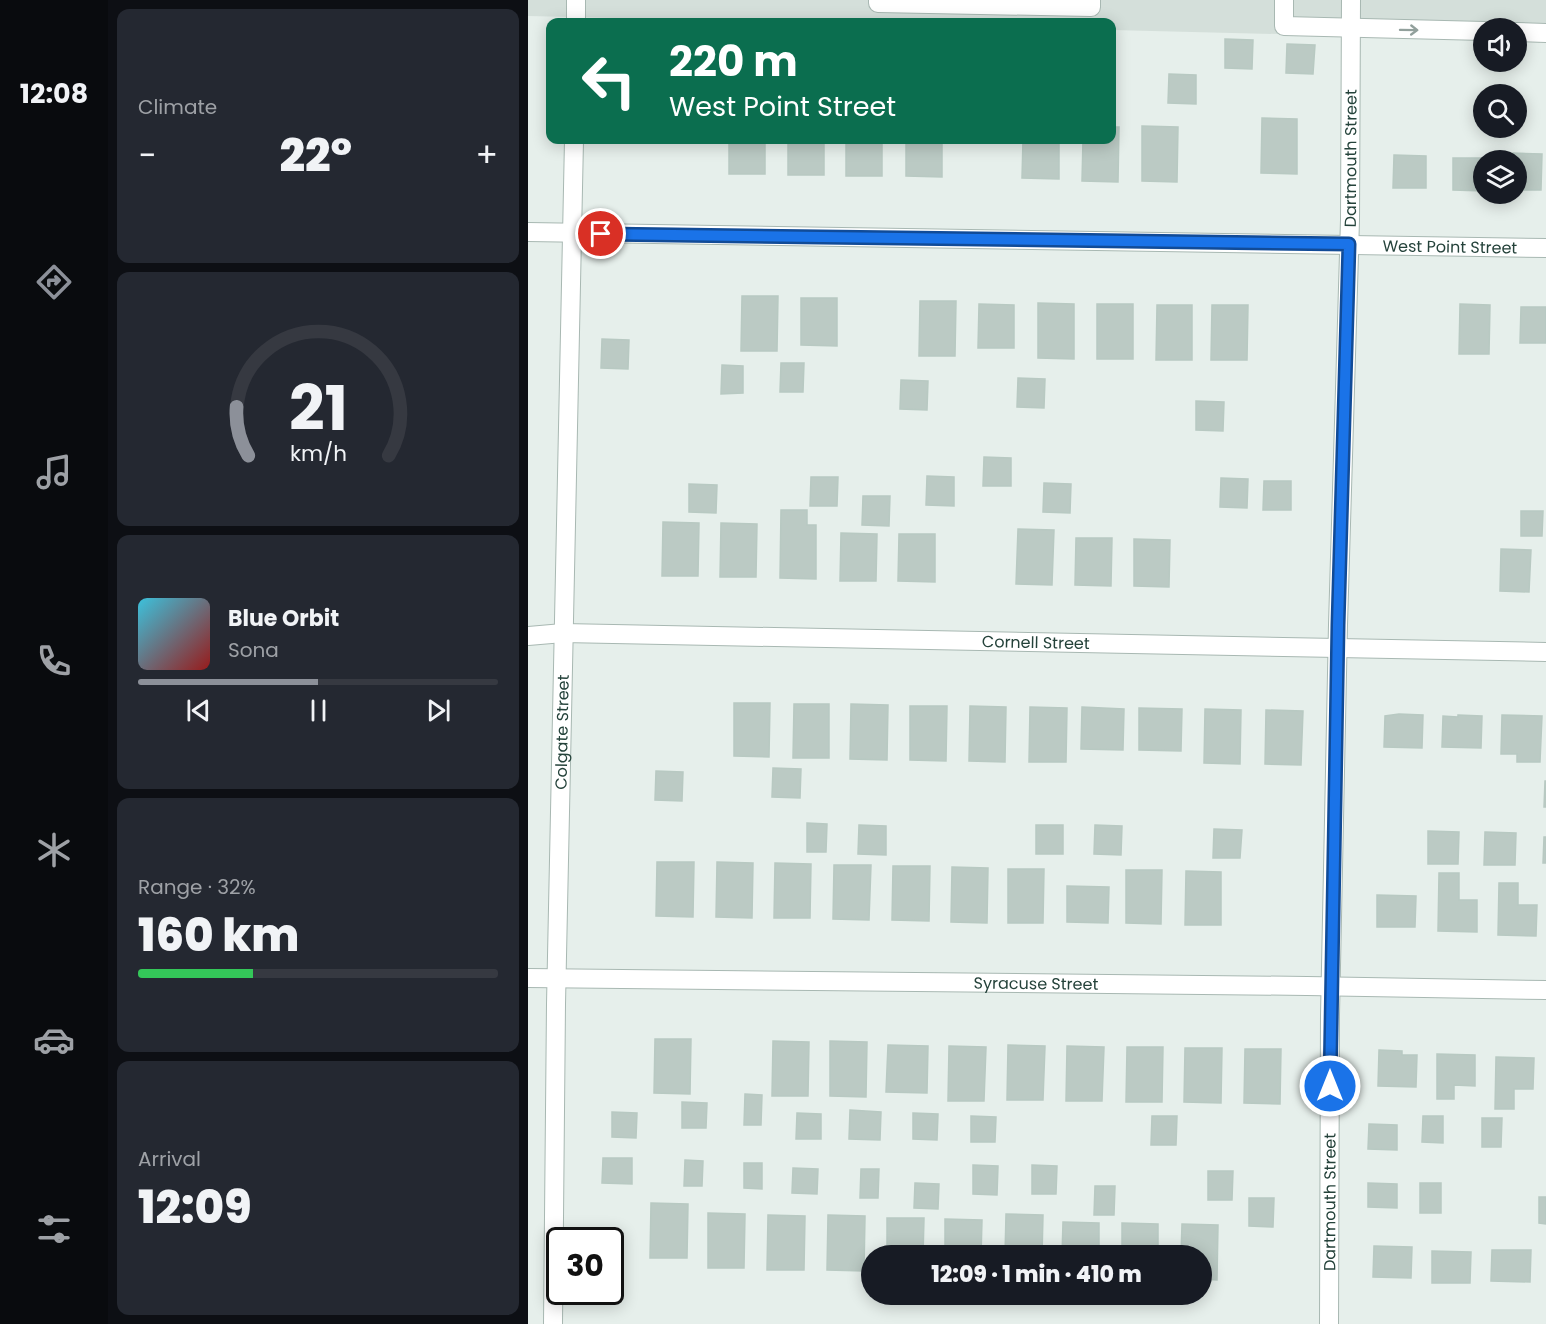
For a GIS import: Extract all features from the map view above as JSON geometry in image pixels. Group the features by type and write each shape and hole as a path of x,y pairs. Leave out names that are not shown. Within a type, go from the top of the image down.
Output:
{"street":[{"path":"576,0 576,18"},
{"path":"878,0 878,3 1091,7 1091,0"},
{"path":"1284,0 1284,26 1473,31"},
{"name":"Dartmouth Street","path":"1329,1324 1331,986 1337,646 1349,244 1351,0"},
{"path":"1527,32 1546,33"},
{"name":"Colgate Street","path":"553,1324 563,633 574,144"},
{"name":"West Point Street","path":"528,232 1546,248"},
{"name":"Cornell Street","path":"528,636 563,633 1337,646 1364,650 1546,652"},
{"name":"Syracuse Street","path":"528,978 1546,990"}],"shaded area":[{"path":"528,0 1546,0 1546,40 1527,32 1527,18 1473,18 1473,39 1116,30 1116,18 528,16"}],"building":[{"path":"1225,39 1253,40 1252,69 1225,68"},
{"path":"1287,44 1315,45 1313,74 1286,73"},
{"path":"1169,74 1196,75 1196,104 1168,103"},
{"path":"1262,118 1297,119 1297,174 1261,173"},
{"path":"1142,126 1178,127 1177,182 1142,181"},
{"path":"1116,127 1119,127 1118,182 1082,181 1083,144 1116,144"},
{"path":"729,144 765,144 765,174 729,174"},
{"path":"788,144 824,144 824,175 788,175"},
{"path":"846,144 882,144 882,176 846,176"},
{"path":"906,144 942,144 942,177 906,176"},
{"path":"1023,144 1059,144 1059,179 1022,178"},
{"path":"1527,153 1542,154 1541,190 1527,190"},
{"path":"1394,155 1426,156 1426,188 1393,188"},
{"path":"1453,158 1473,158 1473,191 1453,190"},
{"path":"742,296 778,296 777,351 741,351"},
{"path":"801,298 837,298 837,346 801,345"},
{"path":"920,301 956,301 955,356 919,356"},
{"path":"1038,303 1074,304 1074,359 1038,358"},
{"path":"979,304 1014,305 1014,348 978,348"},
{"path":"1097,304 1133,304 1133,359 1097,359"},
{"path":"1460,304 1490,305 1489,354 1459,354"},
{"path":"1157,305 1192,305 1192,360 1156,360"},
{"path":"1212,305 1248,305 1247,360 1211,360"},
{"path":"1521,307 1546,307 1546,343 1520,343"},
{"path":"602,339 629,340 628,369 601,368"},
{"path":"781,363 804,363 803,392 780,392"},
{"path":"722,365 743,366 743,393 721,394"},
{"path":"1018,378 1045,379 1044,408 1017,407"},
{"path":"901,380 928,381 927,410 900,409"},
{"path":"1196,401 1224,402 1223,431 1196,430"},
{"path":"984,457 1011,458 1011,486 983,486"},
{"path":"927,476 954,477 954,506 926,505"},
{"path":"811,477 838,477 837,506 810,506"},
{"path":"1221,478 1248,479 1247,508 1220,507"},
{"path":"1264,481 1291,481 1291,510 1263,510"},
{"path":"1044,483 1071,484 1070,513 1043,512"},
{"path":"689,484 717,485 716,513 689,512"},
{"path":"863,496 890,496 889,526 862,525"},
{"path":"781,510 807,510 807,525 816,525 816,579 780,578"},
{"path":"1521,511 1543,511 1542,536 1521,536"},
{"path":"663,522 699,523 698,576 662,576"},
{"path":"721,523 757,524 756,577 720,577"},
{"path":"1018,529 1054,530 1052,585 1016,584"},
{"path":"841,533 877,534 876,581 840,581"},
{"path":"899,534 935,534 935,582 898,581"},
{"path":"1076,538 1112,538 1111,586 1075,585"},
{"path":"1134,539 1170,540 1169,587 1134,586"},
{"path":"1501,549 1531,550 1529,592 1500,591"},
{"path":"734,703 770,703 769,757 734,756"},
{"path":"794,704 829,704 829,758 793,758"},
{"path":"851,704 888,705 887,760 850,759"},
{"path":"910,706 947,706 946,761 910,760"},
{"path":"970,706 1006,707 1005,762 969,761"},
{"path":"1030,707 1067,708 1066,762 1029,762"},
{"path":"1082,707 1124,709 1123,750 1081,749"},
{"path":"1139,708 1182,709 1181,751 1139,750"},
{"path":"1205,709 1241,710 1240,764 1204,763"},
{"path":"1266,710 1303,711 1301,765 1265,764"},
{"path":"1423,715 1422,748 1384,747 1385,716"},
{"path":"1458,715 1482,716 1481,748 1442,747 1443,716 1458,717"},
{"path":"1502,715 1542,716 1540,762 1517,762 1517,754 1501,754"},
{"path":"773,768 801,769 800,798 772,797"},
{"path":"656,771 683,772 682,801 655,800"},
{"path":"1545,781 1546,807 1544,807"},
{"path":"807,823 827,824 826,852 807,852"},
{"path":"859,825 886,826 886,855 858,854"},
{"path":"1036,825 1063,825 1063,854 1036,854"},
{"path":"1095,825 1122,826 1121,855 1094,854"},
{"path":"1214,829 1242,830 1240,858 1213,858"},
{"path":"1428,831 1459,832 1458,864 1428,864"},
{"path":"1485,832 1516,833 1515,865 1484,865"},
{"path":"1544,837 1546,837 1546,863 1543,863"},
{"path":"657,862 694,862 693,917 656,916"},
{"path":"717,862 753,863 752,918 716,917"},
{"path":"775,863 811,864 810,918 774,918"},
{"path":"834,865 871,865 869,920 833,919"},
{"path":"893,866 930,866 929,921 892,920"},
{"path":"952,867 988,868 987,923 951,922"},
{"path":"1008,869 1044,869 1043,923 1008,923"},
{"path":"1126,870 1162,870 1161,924 1126,923"},
{"path":"1186,871 1221,872 1221,925 1185,925"},
{"path":"1439,873 1459,873 1459,900 1477,900 1477,932 1438,931"},
{"path":"1499,883 1518,883 1518,905 1537,905 1536,936 1498,935"},
{"path":"1067,886 1109,887 1108,923 1067,922"},
{"path":"1377,895 1416,896 1415,927 1377,927"},
{"path":"655,1039 691,1039 690,1094 654,1093"},
{"path":"773,1041 809,1042 808,1096 772,1096"},
{"path":"830,1041 867,1042 866,1097 830,1096"},
{"path":"888,1045 928,1046 927,1093 886,1092"},
{"path":"1008,1045 1045,1046 1043,1100 1007,1100"},
{"path":"949,1046 986,1047 984,1101 948,1101"},
{"path":"1067,1046 1104,1047 1102,1101 1066,1101"},
{"path":"1127,1047 1163,1047 1162,1102 1126,1102"},
{"path":"1185,1048 1222,1048 1221,1103 1184,1102"},
{"path":"1245,1049 1281,1049 1280,1104 1244,1103"},
{"path":"1379,1050 1402,1051 1402,1055 1417,1055 1416,1087 1378,1086"},
{"path":"1437,1054 1475,1055 1475,1086 1454,1085 1454,1099 1437,1099"},
{"path":"1496,1057 1534,1058 1533,1089 1514,1089 1514,1109 1495,1109"},
{"path":"745,1094 762,1095 761,1125 744,1125"},
{"path":"682,1102 707,1103 706,1128 682,1128"},
{"path":"850,1110 881,1112 880,1140 849,1139"},
{"path":"612,1112 637,1113 636,1138 612,1137"},
{"path":"797,1113 821,1114 821,1139 796,1139"},
{"path":"913,1113 938,1114 937,1140 913,1139"},
{"path":"971,1116 996,1117 995,1142 971,1142"},
{"path":"1152,1116 1177,1116 1176,1145 1151,1145"},
{"path":"1423,1116 1443,1116 1443,1143 1422,1142"},
{"path":"1482,1118 1502,1118 1501,1147 1482,1147"},
{"path":"1369,1124 1397,1125 1397,1150 1368,1149"},
{"path":"603,1158 632,1158 632,1184 602,1183"},
{"path":"685,1160 703,1161 702,1186 684,1186"},
{"path":"744,1163 762,1163 762,1189 744,1188"},
{"path":"973,1165 998,1166 997,1195 973,1194"},
{"path":"1032,1165 1057,1166 1056,1194 1032,1194"},
{"path":"793,1168 818,1169 817,1194 792,1193"},
{"path":"861,1169 879,1169 878,1198 860,1198"},
{"path":"1208,1171 1233,1171 1232,1200 1208,1200"},
{"path":"915,1183 939,1184 938,1209 914,1208"},
{"path":"1368,1183 1397,1184 1397,1208 1368,1207"},
{"path":"1420,1183 1441,1183 1441,1213 1420,1213"},
{"path":"1095,1186 1115,1186 1114,1215 1094,1215"},
{"path":"1539,1197 1546,1197 1546,1224 1539,1223"},
{"path":"1249,1198 1274,1198 1273,1227 1249,1226"},
{"path":"651,1203 688,1204 687,1258 650,1258"},
{"path":"708,1213 745,1214 744,1268 708,1268"},
{"path":"1006,1214 1043,1215 1042,1245 1005,1245"},
{"path":"768,1215 805,1216 804,1270 767,1270"},
{"path":"828,1215 865,1216 864,1245 861,1245 861,1271 827,1270"},
{"path":"887,1218 924,1218 923,1245 887,1245"},
{"path":"945,1219 982,1220 981,1245 945,1245"},
{"path":"1063,1222 1099,1223 1099,1245 1062,1245"},
{"path":"1122,1223 1158,1224 1158,1245 1122,1245"},
{"path":"1182,1224 1218,1225 1217,1280 1212,1280 1212,1245 1181,1245"},
{"path":"1374,1246 1412,1247 1411,1278 1373,1277"},
{"path":"1492,1250 1531,1250 1530,1282 1491,1281"},
{"path":"1432,1251 1471,1252 1470,1283 1432,1283"}],"route":[{"path":"601,234 1349,244 1338,625 1330,1086"}]}
